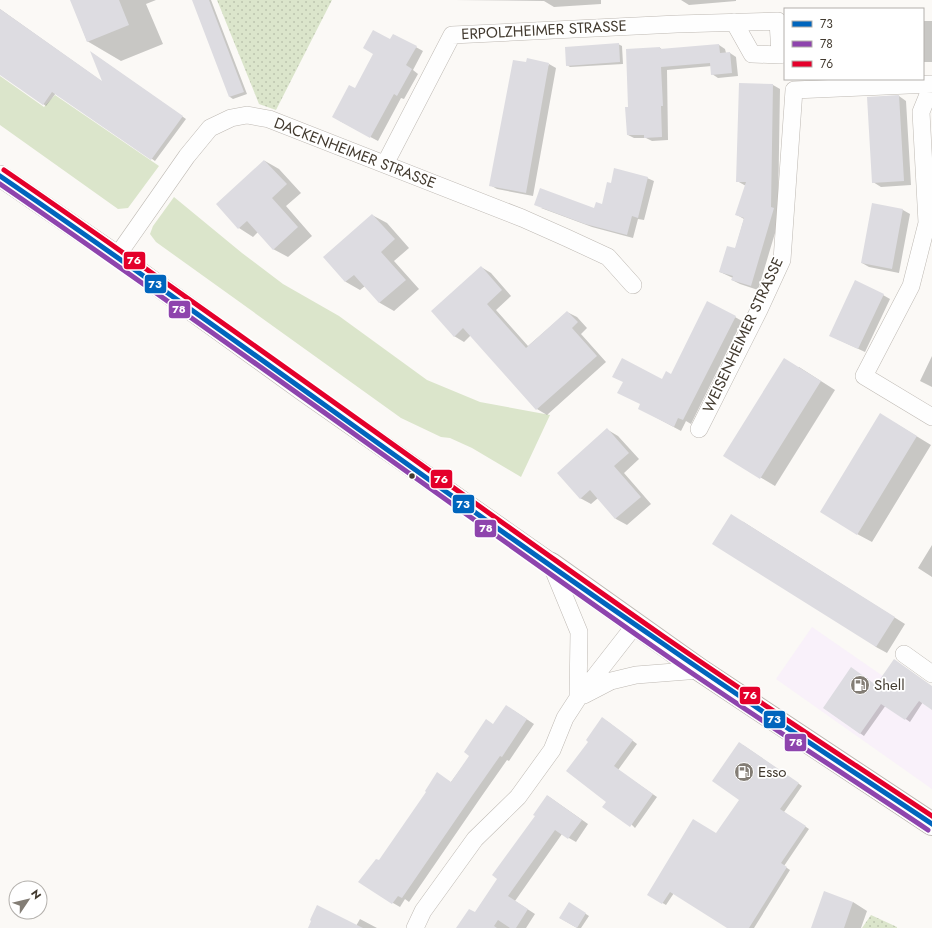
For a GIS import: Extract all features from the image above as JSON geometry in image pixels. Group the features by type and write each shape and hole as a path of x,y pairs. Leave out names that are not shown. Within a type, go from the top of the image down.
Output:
{"main road":[{"path":"551,564 700,670 932,824"}],"street":[{"name":"ERPOLZHEIMER STRASSE","path":"385,164 452,34 734,22"},
{"path":"932,84 921,112 927,223 911,286 864,376 932,417"},
{"name":"WEISENHEIMER STRASSE","path":"699,429 759,310 782,260 794,90 932,84"},
{"name":"DACKENHEIMER STRASSE","path":"117,256 186,156 210,128 231,118 247,115 269,119 522,218 608,257 633,285"},
{"path":"0,176 117,256 304,391 551,564 579,632 578,698"},
{"path":"415,928 423,911 475,839 518,797 548,756 565,718 578,698 635,625"},
{"path":"904,654 932,674"},
{"path":"578,698 611,681 636,675 700,670"}],"shaded area":[{"path":"812,627 932,710 932,789 776,679"}],"green space":[{"path":"217,0 332,0 276,110 259,104"},
{"path":"0,76 44,107 55,95 159,166 128,208 118,209 0,125"},
{"path":"174,197 242,253 283,284 339,316 427,380 480,402 550,415 521,477 472,448 450,438 441,437 401,418 156,242 150,234 153,226"},
{"path":"871,915 897,927 897,928 862,928"}],"building":[{"path":"70,0 119,0 129,25 87,42"},
{"path":"192,0 209,0 244,92 229,97"},
{"path":"0,9 102,81 90,51 183,116 151,160 52,92 43,105 0,75"},
{"path":"373,30 390,39 393,34 417,46 406,65 412,69 397,96 394,94 370,138 332,117 349,85 355,88 373,54 363,48"},
{"path":"619,43 620,62 566,66 565,47"},
{"path":"719,44 720,53 730,52 732,73 711,75 710,63 661,67 663,106 661,106 662,137 644,138 644,135 627,135 625,107 628,107 626,49 660,47 660,49"},
{"path":"527,58 549,63 526,193 489,186 513,60 526,62"},
{"path":"739,83 773,84 771,207 774,208 751,286 731,280 733,276 719,272 727,246 735,248 744,218 735,215 746,182 736,182"},
{"path":"899,95 904,181 872,183 867,97"},
{"path":"264,160 287,184 272,198 298,227 273,250 247,221 238,229 216,204"},
{"path":"614,168 648,177 638,218 632,216 627,235 585,224 534,205 540,188 594,208 596,202 602,204 607,182 611,183"},
{"path":"872,203 903,209 892,269 861,263"},
{"path":"372,214 395,239 381,252 406,280 379,303 354,275 345,282 323,257"},
{"path":"481,266 502,290 487,304 526,348 567,311 578,322 572,328 597,356 536,410 463,328 454,337 431,311"},
{"path":"855,280 884,294 858,349 829,336"},
{"path":"707,301 736,316 683,420 678,418 674,427 638,409 640,404 617,393 623,382 612,377 622,358 662,379 666,371 671,374"},
{"path":"784,358 821,381 760,479 723,456"},
{"path":"880,413 917,436 857,535 820,512"},
{"path":"607,428 629,453 614,466 641,497 615,519 590,490 580,499 557,473"},
{"path":"731,514 895,617 876,647 712,544"},
{"path":"894,659 932,686 932,710 919,701 905,720 881,704 860,734 823,708 851,667 876,685"},
{"path":"506,705 527,719 502,757 500,756 402,898 398,896 392,904 358,882 376,859 379,860 426,792 425,791 437,772 451,782 469,756 464,752 486,719 493,724"},
{"path":"602,717 633,740 614,766 653,794 630,827 602,807 606,802 566,771 588,742 586,740"},
{"path":"739,742 799,783 780,809 806,826 781,863 787,867 749,928 727,928 670,892 662,904 647,895 693,819 716,833 739,800 712,781"},
{"path":"547,795 582,820 568,839 555,830 508,896 528,909 516,928 510,928 498,920 494,926 497,928 456,928 469,909 475,912 497,879 492,875 535,816 533,815"},
{"path":"824,891 853,902 844,928 811,928"},
{"path":"569,902 586,913 577,928 559,918"},
{"path":"317,905 363,928 308,928"}],"transit line":[{"name":"76","path":"4,170 170,285 498,520 663,636 932,816"},
{"name":"73","path":"0,176 83,233 579,586 729,689 932,824"},
{"name":"78","path":"0,184 654,647 756,717 928,830"}],"place":[{"name":"Shell","path":"860,685"},
{"name":"Esso","path":"744,772"}]}
